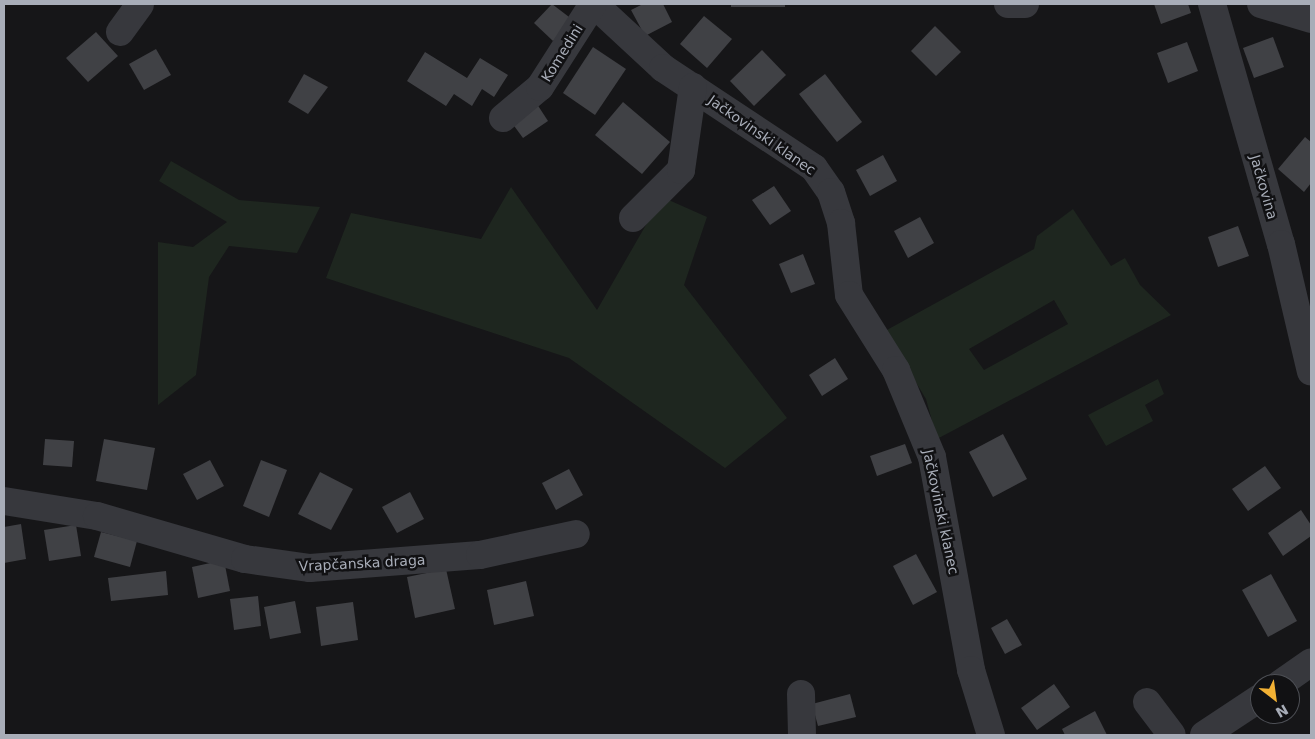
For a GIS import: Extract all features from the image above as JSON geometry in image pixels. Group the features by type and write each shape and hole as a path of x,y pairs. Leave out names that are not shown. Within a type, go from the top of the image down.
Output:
{"street":[{"path":"120,32 140,4"},
{"name":"Jačkovinski klanec","path":"593,4 663,68 814,168 831,192 841,222 849,295 896,370 932,457 971,670 991,735"},
{"name":"Komedini","path":"503,118 540,87 593,4"},
{"path":"1008,4 1025,4"},
{"name":"Jačkovina","path":"1212,4 1280,244 1311,372"},
{"path":"1261,4 1311,19"},
{"path":"633,218 681,170 693,87"},
{"name":"Vrapčanska draga","path":"4,501 89,514 245,559 310,568 480,555 576,534"},
{"path":"1294,674 1311,662"},
{"path":"801,694 802,735"},
{"path":"1147,702 1172,735"},
{"path":"1204,735 1250,705"}],"shaded area":[{"path":"171,161 239,200 320,207 297,253 229,246 209,277 196,375 158,405 158,242 193,247 227,222 159,181"},
{"path":"511,187 597,310 662,197 707,217 684,285 787,418 725,468 569,358 326,278 351,213 481,239"},
{"path":"1073,209 1111,266 1125,258 1140,285 1171,315 937,439 926,399 885,331 1034,249 1037,236","holes":["1054,300 1068,324 984,370 969,349"]},
{"path":"1158,379 1164,394 1145,405 1153,421 1106,446 1088,415"}],"building":[{"path":"552,4 573,20 553,41 534,23"},
{"path":"643,4 663,4 672,22 645,36 631,10"},
{"path":"731,4 785,4 785,7 731,7"},
{"path":"1154,4 1188,4 1191,13 1161,24"},
{"path":"704,16 732,39 707,68 680,44"},
{"path":"935,26 961,52 936,76 911,51"},
{"path":"96,32 118,56 88,82 66,58"},
{"path":"1273,37 1284,67 1254,78 1243,48"},
{"path":"1187,42 1198,71 1168,83 1157,53"},
{"path":"593,47 626,69 595,115 563,93"},
{"path":"156,49 171,75 144,90 129,64"},
{"path":"762,50 786,75 754,106 730,81"},
{"path":"425,52 467,78 480,58 508,75 494,97 482,89 472,106 454,94 446,106 407,81"},
{"path":"304,74 328,87 308,114 288,102"},
{"path":"825,74 862,122 837,142 799,94"},
{"path":"535,101 548,121 523,138 509,119"},
{"path":"623,102 670,142 642,174 595,135"},
{"path":"1305,137 1311,142 1311,183 1304,192 1278,169"},
{"path":"883,155 897,181 870,196 856,170"},
{"path":"774,186 791,211 770,225 752,200"},
{"path":"920,217 934,243 908,258 894,231"},
{"path":"1238,226 1249,256 1218,267 1208,237"},
{"path":"803,254 815,284 791,293 779,264"},
{"path":"835,358 848,379 822,396 809,375"},
{"path":"1003,434 1027,479 993,497 969,452"},
{"path":"45,439 74,441 72,467 43,465"},
{"path":"104,439 155,448 147,490 96,481"},
{"path":"905,444 912,463 877,476 870,456"},
{"path":"210,460 224,486 197,500 183,474"},
{"path":"261,460 287,470 269,517 243,506"},
{"path":"1265,466 1281,488 1248,511 1232,489"},
{"path":"569,469 583,495 556,510 542,483"},
{"path":"320,472 353,489 331,530 298,514"},
{"path":"410,492 424,519 397,533 382,507"},
{"path":"1301,510 1311,525 1311,536 1283,556 1268,533"},
{"path":"21,524 26,559 4,563 4,527"},
{"path":"76,525 81,556 49,561 44,530"},
{"path":"101,532 137,541 130,567 94,557"},
{"path":"916,554 937,592 913,605 893,566"},
{"path":"224,560 230,591 198,598 192,567"},
{"path":"446,569 455,609 415,618 407,577"},
{"path":"166,571 168,595 111,601 108,578"},
{"path":"1271,574 1297,621 1268,637 1242,590"},
{"path":"526,581 534,616 494,625 487,590"},
{"path":"258,596 261,626 234,630 230,599"},
{"path":"295,601 301,633 270,639 264,607"},
{"path":"353,602 358,640 321,646 316,607"},
{"path":"1007,619 1022,645 1005,654 991,628"},
{"path":"1054,684 1070,707 1037,730 1021,708"},
{"path":"850,694 856,717 818,726 812,704"},
{"path":"1095,711 1107,735 1065,735 1062,729"}]}
